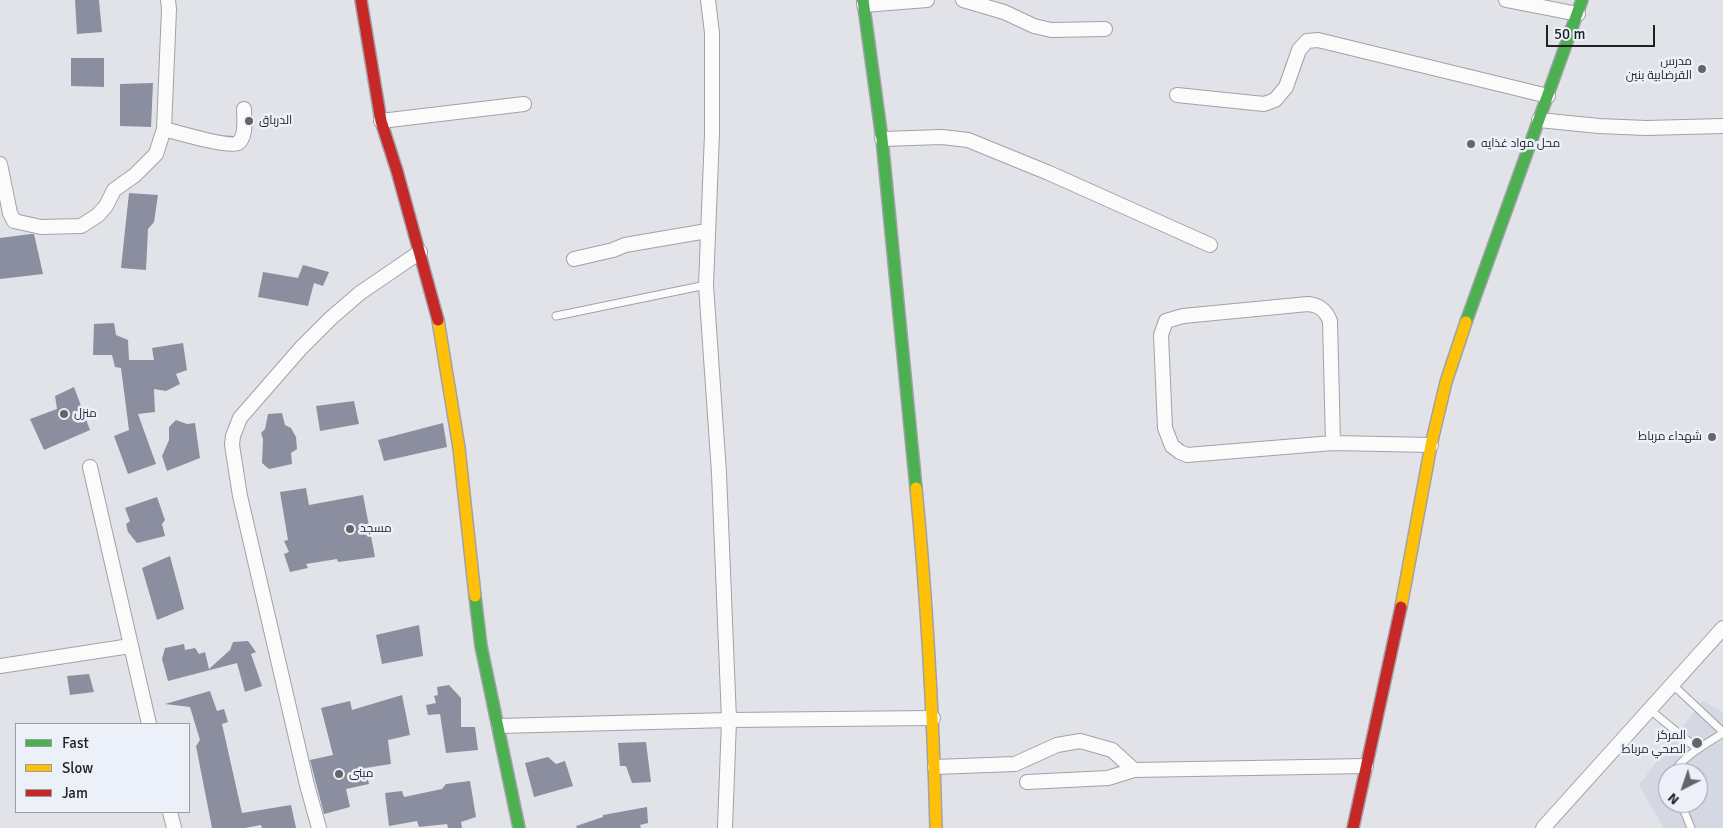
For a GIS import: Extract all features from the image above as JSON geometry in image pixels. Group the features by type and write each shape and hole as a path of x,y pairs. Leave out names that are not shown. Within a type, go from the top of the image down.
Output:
{"street":[{"path":"0,164 10,213 14,221 41,227 81,226 98,216 106,206 114,190 135,175 156,154 164,129 168,0"},
{"path":"361,0 381,121 397,171 436,312 459,448 481,646 499,726 518,828"},
{"path":"708,0 712,33 712,134 706,284 719,473 729,720 725,828"},
{"path":"927,0 864,2 882,139 923,556 933,718 936,828"},
{"path":"963,0 1004,12 1034,26 1051,30 1104,29"},
{"path":"1353,828 1395,641 1431,445 1446,382 1538,120 1580,7 1506,0"},
{"path":"1177,95 1264,104 1275,100 1286,87 1299,50 1307,41 1318,40 1548,96"},
{"path":"381,121 524,104"},
{"path":"164,129 223,144 234,144 244,134 244,109"},
{"path":"1538,120 1646,128 1723,126"},
{"path":"882,139 942,136 968,140 1210,246"},
{"path":"574,258 613,250 625,245 707,232"},
{"path":"319,828 307,785 240,496 232,436 240,418 319,330 360,293 420,252"},
{"path":"1333,443 1330,321 1324,310 1316,305 1308,304 1183,316 1166,321 1161,335 1165,428 1172,446 1180,452 1187,455 1333,443 1431,445"},
{"path":"90,467 149,723"},
{"path":"1542,828 1723,628"},
{"path":"0,666 130,646"},
{"path":"499,726 729,720 933,718"},
{"path":"935,767 1016,764 1057,745 1080,741 1112,750 1134,770"},
{"path":"1027,782 1108,778 1134,770 1366,766"},
{"path":"170,813 174,828"}],"lane":[{"path":"556,316 706,284"},
{"path":"1672,684 1723,733 1695,750 1681,763"},
{"path":"1650,710 1694,746 1695,750"},
{"path":"1685,813 1691,828"}],"shaded area":[{"name":"المركز الصحي مرباط","path":"1702,701 1723,712 1723,828 1664,828 1639,785"}],"building":[{"path":"75,0 99,0 102,32 77,34"},
{"path":"71,58 104,58 104,87 71,86"},
{"path":"153,83 151,127 120,126 120,84"},
{"path":"129,193 158,195 154,222 148,229 146,270 121,268"},
{"path":"34,234 43,274 0,279 0,238"},
{"path":"303,265 329,272 323,286 314,283 308,306 258,297 263,272 298,278"},
{"path":"114,323 116,335 128,340 129,360 154,360 152,348 183,343 187,370 176,374 180,384 166,391 154,389 155,412 138,414 156,464 128,474 114,436 129,430 121,368 115,367 112,355 93,355 94,324"},
{"name":"منزل","path":"74,387 90,430 44,450 30,419 57,409 55,396"},
{"path":"354,401 359,424 320,431 316,406"},
{"path":"282,413 285,425 291,428 296,437 297,449 291,453 292,464 269,469 262,463 263,439 261,433 265,429 268,414"},
{"path":"176,420 187,424 195,423 200,458 167,471 162,456 169,440 169,427"},
{"path":"443,423 447,447 384,461 378,440"},
{"path":"306,488 309,505 363,495 375,557 338,562 337,559 306,564 308,568 290,572 284,554 289,552 284,541 288,540 280,492"},
{"path":"157,497 165,520 162,524 165,536 137,543 128,532 126,524 130,521 125,508"},
{"path":"170,556 184,609 157,620 142,568"},
{"path":"419,625 423,656 382,664 376,635"},
{"path":"248,641 256,652 251,654 262,686 245,692 237,663 168,681 162,659 165,648 184,644 185,650 195,648 199,654 205,652 209,669 230,650 233,642"},
{"path":"89,674 94,692 70,695 67,676"},
{"path":"449,685 461,698 461,727 475,727 478,750 446,753 440,714 428,715 426,705 436,703 434,696 438,695 437,687"},
{"path":"210,691 217,711 224,709 228,722 222,724 242,813 291,805 296,828 262,828 261,825 245,828 212,828 196,746 200,740 190,707 165,704"},
{"path":"402,695 410,735 388,740 391,764 365,768 369,784 346,789 350,807 324,814 310,760 333,755 321,708 350,701 352,710"},
{"path":"646,742 651,782 632,783 626,766 620,766 618,743"},
{"path":"548,757 556,764 565,761 573,786 534,797 525,763"},
{"path":"470,781 476,817 461,822 462,828 448,828 447,824 419,827 417,821 389,826 385,793 402,791 404,797 442,789 446,784"},
{"path":"647,807 648,823 640,825 641,828 577,828 576,826 603,817 603,815"}],"traffic: fast":[{"path":"863,0 882,139 916,488"},
{"path":"1466,322 1582,0"},
{"path":"475,596 481,646 519,828"}],"traffic: slow":[{"path":"438,320 459,448 475,596"},
{"path":"1401,607 1431,445 1446,382 1466,322"},
{"path":"916,488 929,658 936,828"}],"traffic: jam":[{"path":"361,0 381,121 397,171 438,320"},
{"path":"1353,828 1401,607"}],"place":[{"name":"مدرس القرضابية بنين","path":"1702,69"},
{"name":"الدرباق","path":"249,121"},
{"name":"محل مواد غذايه","path":"1471,144"},
{"name":"منزل","path":"64,414"},
{"name":"شهداء مرباط","path":"1712,437"},
{"name":"مسجد","path":"350,529"},
{"name":"المركز الصحي مرباط","path":"1697,743"},
{"name":"مبنى","path":"339,774"}]}
